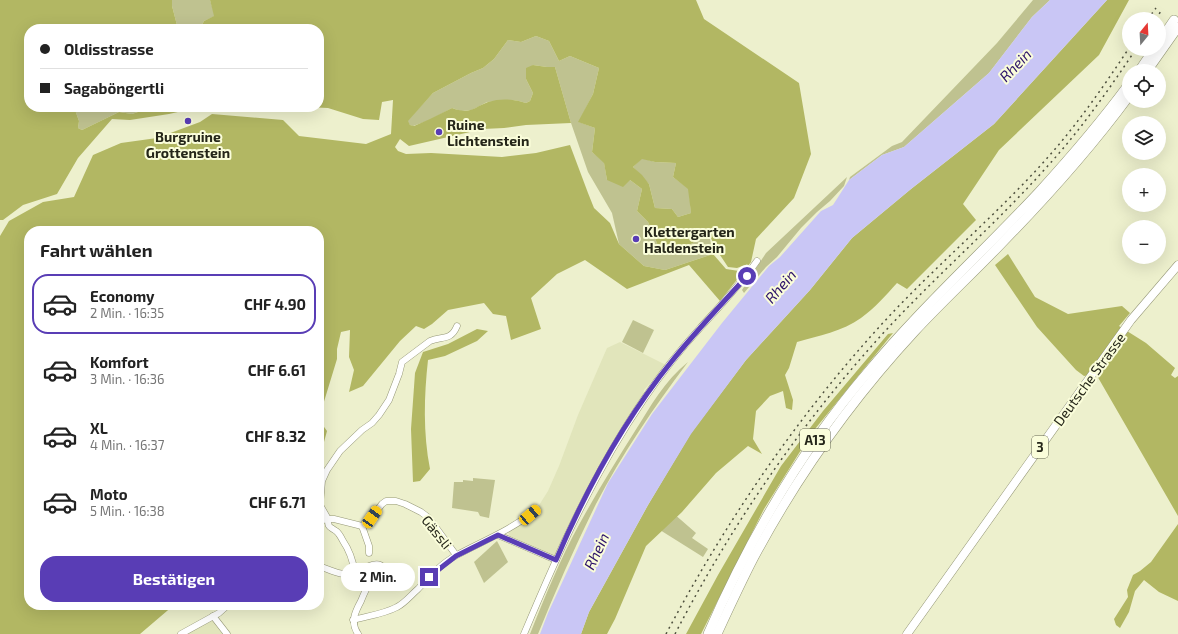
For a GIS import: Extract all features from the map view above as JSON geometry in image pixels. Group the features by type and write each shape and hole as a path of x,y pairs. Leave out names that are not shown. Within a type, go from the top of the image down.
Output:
{"highway":[{"path":"1166,35 1176,24"},
{"path":"1151,64 1176,24"},
{"name":"A13","path":"708,634 740,566 776,501 812,445 850,393 908,326 1059,170 1089,136 1122,93"},
{"name":"A13","path":"717,634 766,535 804,473 832,431 856,399 914,332 1044,198 1094,142 1122,105"},
{"name":"A13","path":"721,634 734,597"},
{"name":"A13","path":"703,634 720,606"}],"main road":[{"name":"Deutsche Strasse","path":"907,634 1131,320 1178,265"}],"street":[{"path":"524,634 573,522 617,441 644,399 672,361 747,276 757,261"},
{"path":"324,477 340,451 379,415 388,400 401,364 404,360 430,340 451,336 456,330 457,326"},
{"name":"Gässli","path":"362,526 372,517 384,502 393,500 400,502 421,512 429,518 456,556"},
{"path":"353,620 386,612 402,604 428,578 456,556 498,535 524,520 536,510"},
{"path":"324,511 331,519"},
{"path":"331,519 328,526 336,531 348,548 354,573"},
{"path":"324,520 331,519 362,526 369,546 369,553"},
{"path":"498,535 556,560"},
{"path":"324,568 338,574 346,575 376,564 381,564 383,568 382,572 366,590 356,610 353,620 358,634"},
{"path":"182,634 221,610"},
{"path":"213,616 227,634"}],"shaded area":[{"path":"172,0 210,0 215,16 204,21 202,24 177,24"},
{"path":"1033,0 1050,0 1032,17 989,73 904,147 882,155 849,180 850,177 892,146 902,142 997,43"},
{"path":"536,36 549,41 559,61 570,56 599,68 593,94 579,122 595,128 592,152 604,162 607,180 630,180 642,189 637,211 648,222 659,248 680,250 709,234 713,254 665,270 644,266 619,244 612,213 588,172 571,123 555,67 533,65 526,79 533,93 530,101 526,103 515,100 487,102 472,110 461,111 452,108 430,120 413,126 407,121 433,93 483,68 494,59 508,40 521,42"},
{"path":"76,112 119,112 82,130 78,128 79,121"},
{"path":"119,112 138,112 132,114"},
{"path":"642,158 655,162 676,163 673,177 689,189 691,213 678,217 672,209 655,208 649,184 633,167"},
{"path":"847,177 844,186 801,228 744,293 742,290 766,253"},
{"path":"633,320 654,330 643,353 622,342"},
{"path":"620,342 666,365 644,390 643,398 555,557 510,539 508,531 536,510 548,491 578,415 607,348"},
{"path":"688,362 663,396 617,467 596,504 538,634 530,634 559,564 593,500 658,394 672,377"},
{"path":"473,478 495,480 489,518 480,516 478,512 452,508 454,482 463,482 463,480 473,481"},
{"path":"673,513 696,533 692,538 708,549 703,557 660,530"},
{"path":"497,541 508,562 484,583 474,562"},
{"path":"213,620 225,634 187,634"}],"green space":[{"path":"0,0 172,0 177,24 24,24 24,112 76,112 79,121 78,128 82,130 119,112 132,114 138,112 178,112 130,120 112,119 78,158 57,194 23,205 3,220 0,220"},
{"path":"210,0 696,0 704,19 799,83 811,154 794,198 756,239 751,262 720,301 689,265 627,289 585,260 557,274 531,298 541,329 511,340 506,316 493,314 484,303 448,310 424,329 416,326 400,341 363,386 349,392 354,370 349,357 350,330 341,332 337,349 337,359 324,402 324,226 24,226 24,610 168,610 140,634 0,634 0,236 9,221 43,202 74,197 93,155 121,143 157,138 200,122 212,114 283,120 299,136 366,144 391,134 393,100 382,102 379,120 363,119 324,108 324,24 202,24 204,21 214,16","holes":["536,36 549,41 559,61 570,56 599,68 593,94 578,122 595,128 592,152 604,163 607,180 623,187 630,180 642,189 637,211 648,222 659,248 680,250 709,234 716,249 728,267 737,268 748,264 739,271 726,269 713,254 665,270 644,266 619,244 610,223 594,208 570,145 536,153 502,157 431,153 406,154 398,151 395,147 400,139 409,146 483,129 571,123 555,67 533,65 526,68 526,79 533,93 530,101 526,103 512,100 498,100 488,102 469,110 463,111 452,108 414,126 410,125 408,121 433,93 483,68 494,59 508,40 521,42","642,159 655,162 676,163 673,177 688,189 691,213 678,217 672,209 655,208 649,184 633,167"]},
{"path":"1107,0 1129,0 1099,55 999,150 963,204 976,220 907,289 897,283 871,310 854,323 830,333 797,342 789,368 785,375 793,400 792,410 786,408 783,391 770,396 756,411 753,439 762,454 748,446 716,473 682,512 646,546 615,619 607,634 581,634 589,612 648,505 691,433 746,360 810,290 852,238 911,189 994,124"},
{"path":"1008,254 1035,297 1068,314 1122,306 1130,313 1119,326 1146,343 1175,368 1171,375 1175,378 1178,376 1178,516 1096,374 1084,376 1076,370 1037,327 995,265"},
{"path":"477,329 488,331 477,341 445,356 428,360 425,414 426,442 430,469 420,481 413,482 411,429 415,373 423,352 448,344"},
{"path":"893,333 811,434 764,509 701,634 686,634 781,466 823,411 888,334"},
{"path":"324,427 327,431 324,442"},
{"path":"1178,524 1178,601 1159,592 1144,580 1135,591 1129,612 1120,628 1116,625 1114,619 1128,597 1127,590 1133,575 1151,562"}],"water":[{"name":"Rhein","path":"1050,0 1107,0 994,124 911,189 852,238 810,290 746,360 691,434 648,505 589,612 581,634 540,634 548,613 608,483 652,414 722,323 769,266 780,257 821,211 833,205 849,180 882,155 904,147 989,73 1032,17"}],"railway":[{"path":"1153,12 1156,8"},
{"path":"666,634 713,552 738,512 791,434 820,397 850,360 900,304 1002,206 1041,165 1087,108 1124,56"},
{"path":"675,634 696,595 742,518 792,444 819,409 897,318 1003,213 1058,155 1093,111 1131,56"}],"place":[{"name":"Burgruine Grottenstein","path":"188,121"},
{"name":"Ruine Lichtenstein","path":"439,132"},
{"name":"Klettergarten Haldenstein","path":"636,239"}],"route":[{"path":"429,577 456,556 498,535 556,560 591,487 617,441 644,399 672,361 747,276"}]}
